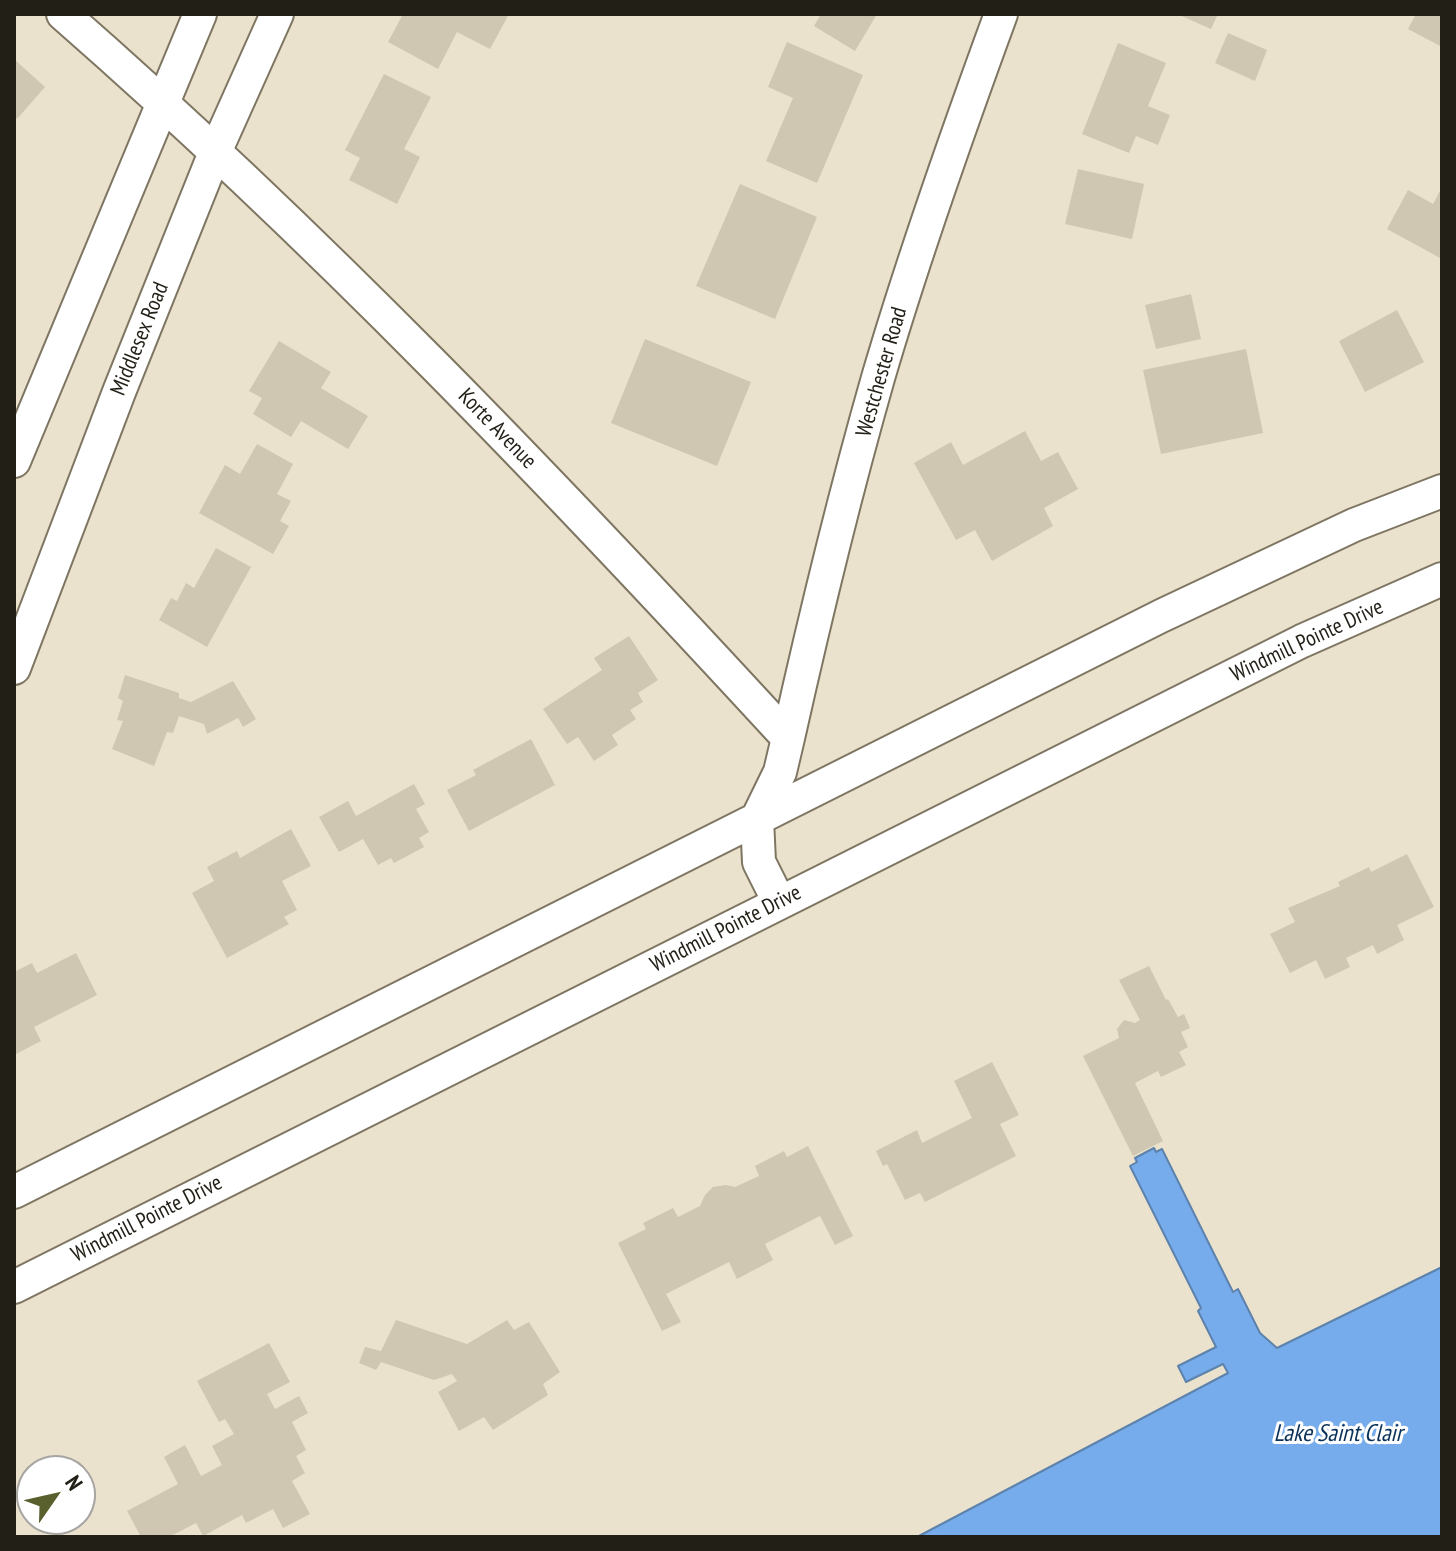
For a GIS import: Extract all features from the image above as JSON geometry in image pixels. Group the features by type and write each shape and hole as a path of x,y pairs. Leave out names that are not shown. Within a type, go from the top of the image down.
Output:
{"street":[{"name":"Korte Avenue","path":"63,14 216,150 444,374 610,545 788,738"},
{"path":"14,461 200,14"},
{"name":"Middlesex Road","path":"14,668 119,392 216,150 277,14"},
{"name":"Westchester Road","path":"788,738 826,569 879,377 929,217 1001,14"},
{"path":"14,1192 1161,616 1354,525 1442,491"},
{"name":"Windmill Pointe Drive","path":"14,1287 1302,641 1442,579"},
{"path":"779,902 759,862 757,819 780,772 788,738"}],"water":[{"name":"Lake Saint Clair","path":"1154,1148 1156,1152 1162,1149 1233,1292 1238,1289 1260,1333 1277,1348 1442,1267 1442,1537 917,1537 1228,1373 1223,1364 1186,1382 1178,1366 1216,1347 1198,1311 1201,1308 1130,1166 1137,1162 1135,1158"}],"building":[{"path":"403,14 509,14 490,49 457,32 438,69 388,42"},
{"path":"821,14 877,14 855,51 814,26"},
{"path":"1177,14 1218,14 1211,29"},
{"path":"1416,14 1442,14 1442,47 1408,29"},
{"path":"1228,33 1267,50 1255,81 1215,63"},
{"path":"787,42 863,75 817,183 766,161 793,98 768,87"},
{"path":"1118,43 1166,63 1148,106 1170,115 1158,145 1136,136 1129,153 1082,134"},
{"path":"14,59 45,87 17,119 14,116"},
{"path":"384,74 431,97 404,149 420,157 397,204 349,180 360,158 345,150"},
{"path":"1078,169 1144,184 1132,239 1065,224"},
{"path":"740,184 817,217 775,319 696,286"},
{"path":"1442,187 1442,259 1387,229 1408,190 1433,204"},
{"path":"1191,294 1201,339 1156,349 1145,305"},
{"path":"1397,310 1424,362 1365,392 1339,341"},
{"path":"645,339 751,382 717,466 611,423"},
{"path":"279,341 331,372 321,388 368,416 348,449 301,421 291,437 253,414 262,398 249,391"},
{"path":"1246,349 1263,433 1161,454 1143,370"},
{"path":"1025,431 1041,461 1058,452 1078,489 1044,508 1053,526 992,561 975,530 956,540 914,463 951,442 963,465"},
{"path":"257,444 293,464 277,494 291,501 280,521 289,526 273,554 199,513 225,465 240,474"},
{"path":"216,548 251,567 207,647 159,620 171,598 177,601 186,583 194,588"},
{"path":"629,636 658,680 638,693 643,702 630,710 636,719 612,735 618,745 594,761 578,737 567,744 543,709 602,670 594,658"},
{"path":"125,675 179,693 179,698 191,702 233,681 256,719 243,727 238,718 207,734 204,724 179,716 173,733 167,732 154,766 112,749 123,721 117,720 123,701 118,698"},
{"path":"531,739 555,785 469,831 447,790 476,775 473,770"},
{"path":"414,784 425,804 416,809 429,832 419,838 424,847 394,863 391,858 378,865 363,839 339,852 319,817 348,801 356,816"},
{"path":"291,829 311,866 282,881 297,910 284,917 289,924 227,958 192,893 214,881 207,867 237,851 240,858"},
{"path":"1407,854 1434,907 1397,925 1404,940 1377,954 1373,945 1346,958 1350,967 1325,979 1316,960 1290,973 1270,934 1295,922 1288,908 1340,886 1338,882 1369,867 1371,872"},
{"path":"76,953 97,995 34,1027 41,1041 14,1055 14,972 32,963 37,973"},
{"path":"1149,966 1166,1000 1178,1017 1184,1014 1190,1028 1181,1032 1188,1047 1179,1052 1186,1065 1161,1077 1158,1071 1135,1083 1163,1141 1133,1156 1083,1056 1119,1038 1117,1029 1124,1020 1135,1023 1140,1020 1119,980"},
{"path":"992,1062 1019,1115 1000,1124 1016,1156 925,1202 920,1193 905,1200 887,1164 883,1166 876,1151 917,1130 922,1143 972,1118 954,1081"},
{"path":"808,1146 853,1236 835,1245 820,1216 765,1244 773,1260 737,1279 729,1262 666,1294 681,1322 662,1331 618,1243 646,1229 643,1223 673,1208 678,1217 700,1206 713,1187 735,1187 759,1176 755,1166 784,1151 787,1157"},
{"path":"396,1320 467,1344 507,1320 514,1330 529,1322 560,1372 543,1384 548,1395 493,1430 484,1417 459,1431 438,1392 457,1381 452,1374 434,1380 381,1362 376,1370 359,1363 365,1347 381,1351"},
{"path":"269,1343 290,1382 267,1394 275,1409 299,1396 308,1413 292,1422 306,1450 296,1456 305,1473 292,1481 310,1514 283,1528 273,1509 246,1523 242,1515 203,1536 196,1523 169,1537 141,1537 127,1511 178,1484 164,1457 185,1445 201,1476 222,1465 212,1446 234,1434 225,1419 219,1422 197,1381"}]}
